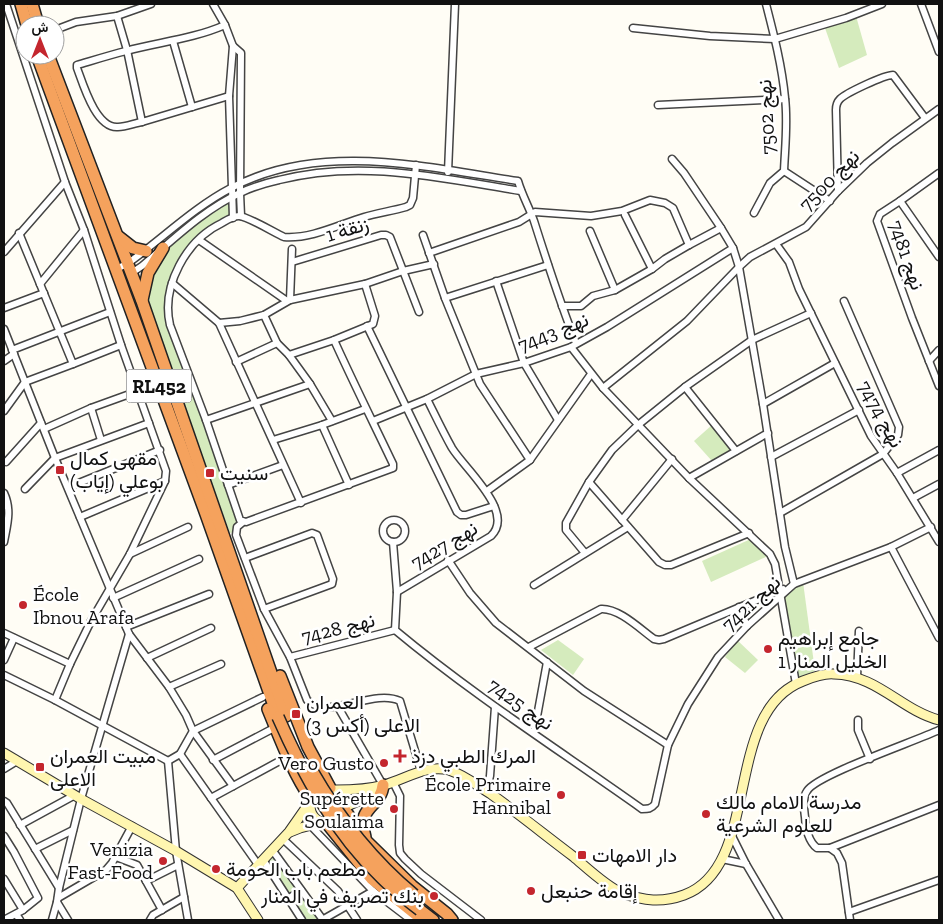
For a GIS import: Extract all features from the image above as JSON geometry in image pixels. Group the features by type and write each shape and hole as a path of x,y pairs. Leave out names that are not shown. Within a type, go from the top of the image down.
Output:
{"highway":[{"name":"RL452","path":"40,65 247,620"},
{"name":"RL452","path":"52,65 142,301 280,720 335,809 377,861 421,910 434,920"},
{"path":"116,230 128,245 139,250 146,250"},
{"path":"142,301 148,273 163,248"},
{"path":"247,620 248,652 263,697 280,720 287,757 311,800"},
{"path":"247,620 263,635 308,747 333,789"},
{"path":"366,841 363,828 364,816 388,784"},
{"path":"345,808 366,841 412,886 452,920"},
{"path":"325,823 372,879 421,910"},
{"name":"RL452","path":"421,910 448,920"}],"street":[{"path":"6,4 65,182 84,230 121,345 166,471 165,482 130,554 109,588 70,664 55,700"},
{"path":"65,26 76,22 117,16 150,4"},
{"path":"213,4 225,25 233,46 230,96 233,218"},
{"path":"447,179 456,4"},
{"name":"نهج 7502","path":"754,213 770,183 784,171 785,98 775,39 766,4"},
{"path":"633,28 710,36 775,39 820,26 865,7 882,4"},
{"path":"921,4 939,52"},
{"path":"117,16 127,50 142,122"},
{"path":"225,25 173,41 127,50 77,65 77,68 96,114 112,126 118,127 142,122 230,96"},
{"path":"173,41 192,107"},
{"path":"233,46 241,53 241,216"},
{"path":"838,191 836,110 842,96 885,76 893,75 925,118"},
{"path":"658,105 785,98"},
{"name":"نهج 7500","path":"603,388 687,321 739,267 755,254 806,227 838,191 867,163 939,109"},
{"path":"672,159 684,172 721,228 733,248 739,267 792,586"},
{"path":"118,274 129,268 146,250 203,206 240,184 282,170 327,162 357,160 416,165 518,181 532,215 574,345 591,374 689,478 768,550 773,558 781,593 796,684"},
{"path":"243,522 240,520 167,314 168,299 175,272 189,250 199,240 214,227 233,218 241,216 284,237 310,234 410,205 413,198 416,165"},
{"path":"118,274 163,248 194,222 232,197 259,185 290,177 322,172 387,170 521,191"},
{"path":"784,171 830,201"},
{"path":"939,173 900,201 939,258"},
{"path":"4,252 65,182"},
{"path":"429,253 519,222 538,212 591,216 622,211 650,200 665,202 673,208 689,245"},
{"name":"نهج 7481","path":"900,201 880,214 877,221 939,386"},
{"path":"625,215 652,269"},
{"path":"562,306 581,306 593,296 614,290 721,228"},
{"path":"40,284 84,230"},
{"path":"590,231 614,290"},
{"path":"19,233 73,364"},
{"name":"زنقة 1","path":"292,262 386,235 390,237 419,312"},
{"path":"423,235 445,298 480,384 530,460"},
{"path":"199,240 288,300"},
{"name":"نهج 7474","path":"776,244 789,262 810,313 871,436 897,473 939,542"},
{"name":"نهج 7443","path":"373,421 427,399 476,374 524,362 574,345 607,327 733,248"},
{"path":"288,300 292,249"},
{"path":"219,323 240,321 264,315 288,300 365,284 403,271 434,264"},
{"path":"445,298 548,264"},
{"path":"496,281 524,362 558,420"},
{"path":"172,283 219,323 301,503"},
{"path":"289,355 334,340 373,324 375,316 365,284"},
{"path":"4,308 44,293"},
{"path":"780,513 883,454 898,435 899,427 844,301"},
{"path":"4,361 13,352 110,312"},
{"path":"585,553 565,526 589,482 612,450 638,425 685,387 752,340 810,313"},
{"path":"264,315 276,343 289,355 310,384 332,421"},
{"path":"367,326 457,512 461,516 466,516 494,506"},
{"path":"4,329 55,458 128,631 169,688 194,731 233,786"},
{"path":"334,340 365,409 373,421 392,468 301,503 243,522 236,531 264,609 290,657 307,700 311,705 316,706 338,706 392,697 400,702 421,771"},
{"path":"236,362 276,343"},
{"path":"4,411 25,382 121,345"},
{"path":"929,361 939,350"},
{"path":"763,404 835,363"},
{"path":"487,491 530,460 591,374"},
{"path":"206,420 310,384"},
{"path":"685,387 736,451"},
{"path":"6,462 43,426 138,391"},
{"name":"نهج 7427","path":"396,592 495,532 498,528 494,506 487,491 452,448 427,399"},
{"path":"91,408 101,440"},
{"path":"273,440 365,409"},
{"path":"772,457 858,410"},
{"path":"25,489 55,458 149,423"},
{"path":"322,425 349,485"},
{"path":"689,478 768,433"},
{"path":"68,487 160,450"},
{"path":"897,473 939,450"},
{"path":"622,520 672,459"},
{"path":"228,485 283,465"},
{"path":"80,516 165,482"},
{"path":"589,482 659,562 666,566 749,533"},
{"path":"913,498 939,484"},
{"path":"4,493 8,507 4,542"},
{"name":"نهج 7421","path":"668,744 688,704 718,657 781,593 792,586 890,547 931,526"},
{"path":"130,554 188,527"},
{"path":"534,585 628,527"},
{"path":"245,558 312,533 316,535 333,579 332,584 264,609"},
{"path":"393,542 396,592 395,630"},
{"path":"890,547 939,638"},
{"path":"113,598 199,559"},
{"path":"448,560 470,592 496,623 584,691 668,744"},
{"name":"نهج 7421","path":"529,647 601,609 616,612 659,640 739,607 781,593"},
{"path":"52,920 73,830 78,797 102,725 128,631 209,594"},
{"path":"739,607 747,626"},
{"path":"147,658 211,628"},
{"name":"نهج 7428","path":"290,657 395,630"},
{"name":"نهج 7425","path":"395,630 495,707 642,809 651,808 655,804 668,744"},
{"path":"858,676 859,630"},
{"path":"4,633 70,664"},
{"path":"4,660 14,638"},
{"path":"534,733 547,662"},
{"path":"169,688 221,664"},
{"path":"286,836 310,826 338,819 345,808 388,784 421,771 448,770 460,774 486,791 620,892 636,898 653,901 666,900 686,895 701,886 712,876 722,859 731,834 754,742 763,721 771,707 782,694 796,684 827,674 858,676 915,710 939,720"},
{"path":"4,675 55,700 168,761"},
{"path":"168,761 180,754 194,731 263,697"},
{"path":"338,706 388,784 400,796 400,852 421,874 482,920"},
{"path":"486,791 490,776 495,707"},
{"path":"213,760 280,720"},
{"path":"858,720 858,730 870,759"},
{"path":"939,730 827,777 807,790 804,797 805,823 810,839 817,848 830,848 939,806"},
{"path":"4,753 78,797 176,850 237,888 258,920"},
{"path":"180,754 211,798 288,898 302,920"},
{"path":"211,798 287,757"},
{"path":"4,769 17,761"},
{"path":"168,761 176,850 188,920"},
{"path":"237,888 286,836 321,789 388,784"},
{"path":"333,789 341,795 345,808"},
{"path":"20,824 78,797"},
{"path":"311,800 312,815 325,823"},
{"path":"4,801 59,888"},
{"path":"58,900 99,876 112,863 132,826"},
{"path":"310,826 373,890 407,919"},
{"path":"35,850 73,830"},
{"path":"731,834 746,864 779,920"},
{"path":"4,836 38,895 38,900 24,910 4,920"},
{"path":"286,836 338,891 357,920"},
{"path":"830,848 837,852 842,862 850,920"},
{"path":"273,851 322,920 373,890"},
{"path":"116,857 137,865 162,910"},
{"path":"722,859 746,864"},
{"path":"146,881 178,864"},
{"path":"4,880 24,910"},
{"path":"848,912 939,880"},
{"path":"288,898 301,890"},
{"path":"150,920 153,916 184,897"},
{"path":"58,900 68,920"},
{"path":"16,914 20,920"}],"green space":[{"path":"856,16 867,55 839,68 825,28"},
{"path":"230,199 230,214 202,234 178,260 168,286 166,317 241,530 230,533 145,301 155,267 164,253 187,229"},
{"path":"712,425 732,450 712,461 694,441"},
{"path":"753,538 770,555 711,582 702,561"},
{"path":"803,582 815,671 794,679 781,598 792,588"},
{"path":"558,640 584,659 573,675 541,650"},
{"path":"737,640 758,660 745,673 725,657"},
{"path":"274,856 298,889 288,895 267,864"},
{"path":"301,893 318,920 305,920 291,899"}],"place":[{"name":"مقهى كمال بوعلي (إياب)","path":"60,470"},
{"name":"سنيت","path":"210,473"},
{"name":"École Ibnou Arafa","path":"23,605"},
{"name":"جامع إبراهيم الخليل المنار 1","path":"768,649"},
{"name":"العمران الاعلى (أكس 3)","path":"296,714"},
{"name":"المرك الطبي دزذ","path":"400,756"},
{"name":"Vero Gusto","path":"384,763"},
{"name":"مبيت العمران الاعلى","path":"40,767"},
{"name":"École Primaire Hannibal","path":"561,795"},
{"name":"Supérette Soulaima","path":"394,809"},
{"name":"مدرسة الامام مالك للعلوم الشرعية","path":"706,814"},
{"name":"دار الامهات","path":"582,855"},
{"name":"Venizia Fast-Food","path":"163,861"},
{"name":"مطعم باب الحومة","path":"216,869"},
{"name":"إقامة حنبعل","path":"531,891"},
{"name":"بنك تصريف في المنار","path":"434,896"}]}
